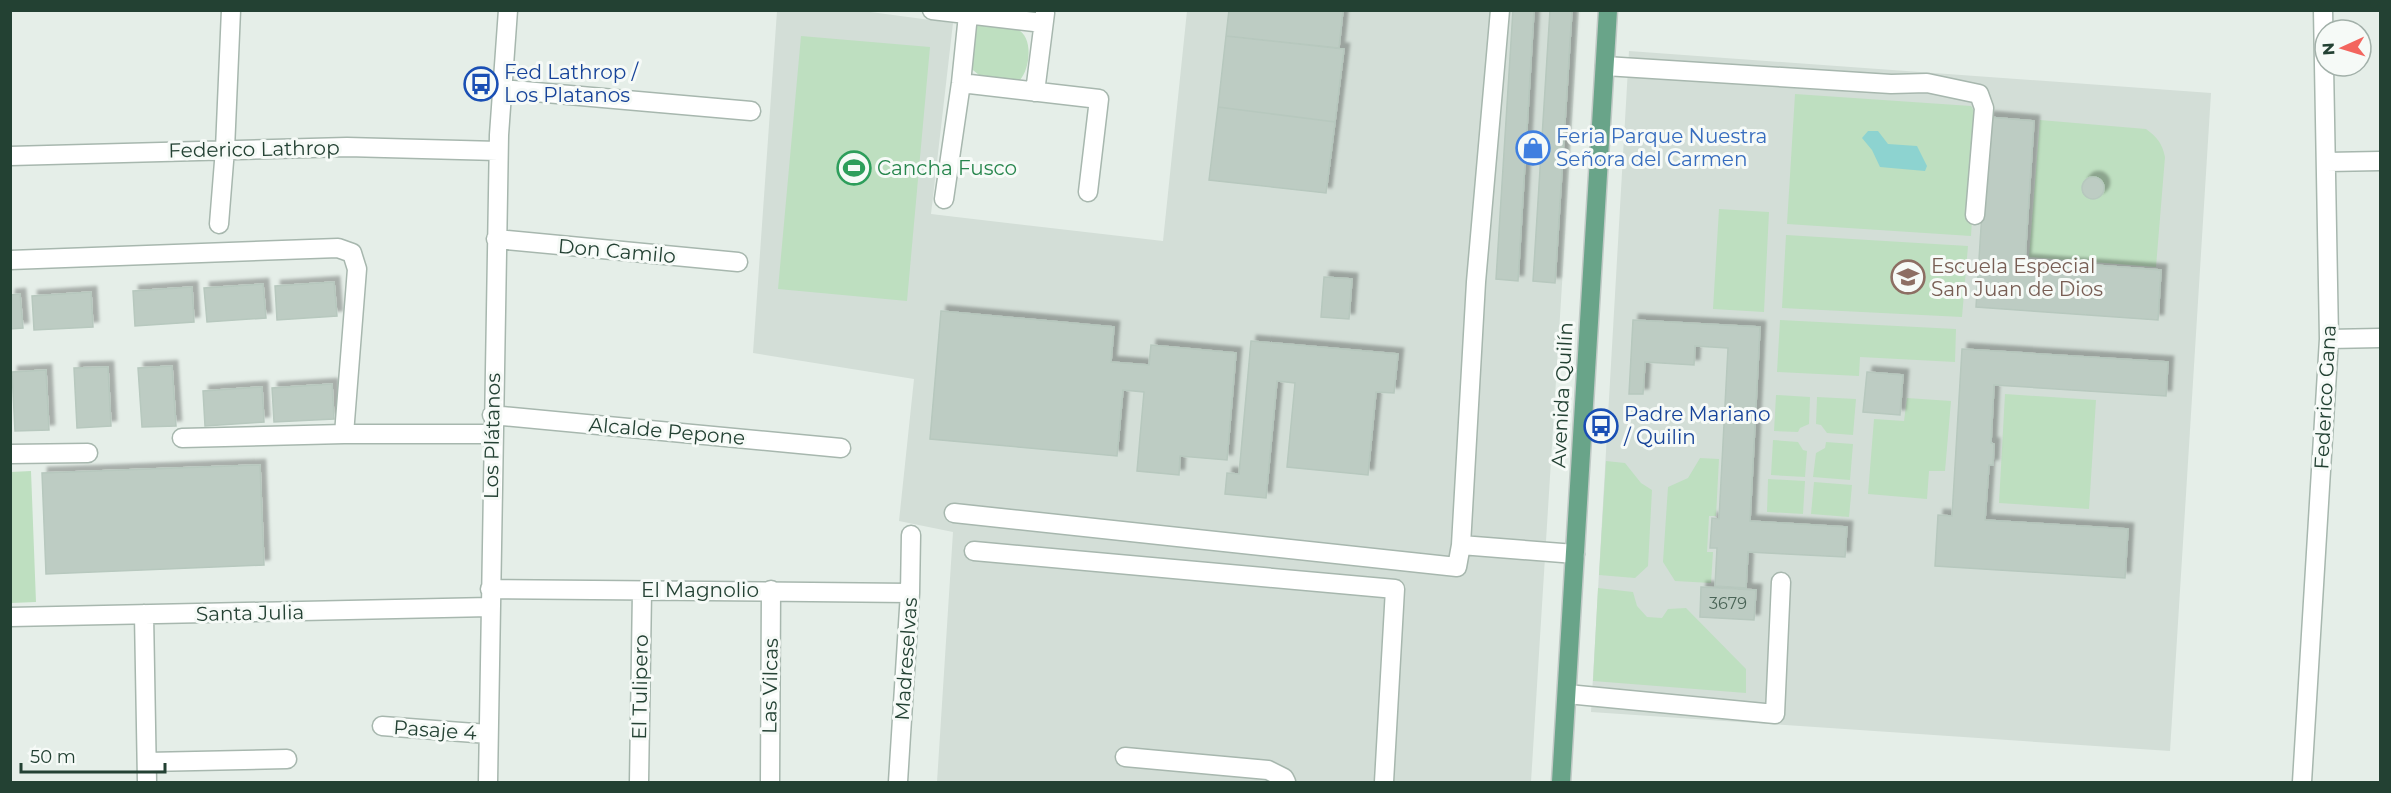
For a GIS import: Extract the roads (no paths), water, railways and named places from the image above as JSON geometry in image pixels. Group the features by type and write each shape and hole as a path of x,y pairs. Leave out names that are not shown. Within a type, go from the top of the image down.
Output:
{"main road":[{"name":"Avenida Quilín","path":"1561,783 1608,10"}],"street":[{"path":"219,224 225,150 231,10"},
{"name":"Los Plátanos","path":"488,783 492,415 498,151 508,10"},
{"path":"932,10 968,15 1044,17 1035,92"},
{"path":"954,513 1457,567 1461,545 1476,282 1500,10"},
{"name":"Federico Gana","path":"2302,783 2329,339 2323,10"},
{"path":"944,199 961,83 968,15"},
{"path":"1605,66 1891,84 1927,82 1972,91 1979,94 1984,108 1975,214"},
{"path":"961,83 1099,99 1088,192"},
{"path":"501,89 751,111"},
{"name":"Federico Lathrop","path":"10,156 346,147 498,151"},
{"path":"2327,162 2380,160"},
{"name":"Don Camilo","path":"496,240 738,262"},
{"path":"10,260 338,248 352,253 357,269 344,434"},
{"path":"2329,339 2380,338"},
{"name":"Alcalde Pepone","path":"492,415 841,447"},
{"path":"182,438 344,434 492,434"},
{"path":"10,454 88,453"},
{"name":"Madreselvas","path":"898,783 910,593 911,535"},
{"path":"1461,545 1575,554"},
{"path":"974,551 1395,589 1384,783"},
{"path":"1567,694 1774,714 1781,582"},
{"name":"El Magnolio","path":"490,598 642,591 771,590 910,593"},
{"name":"Las Vilcas","path":"770,783 771,590"},
{"name":"El Tulipero","path":"639,783 642,591"},
{"name":"Santa Julia","path":"10,617 144,614 490,598"},
{"path":"144,614 147,783"},
{"name":"Pasaje 4","path":"382,726 488,734"},
{"path":"1125,757 1268,770 1284,778 1286,783"},
{"path":"147,762 287,759"}],"water":[{"path":"1868,131 1878,131 1888,144 1917,146 1927,166 1925,171 1880,167 1872,150 1862,138"}],"place":[{"name":"Fed Lathrop / Los Platanos","path":"481,84"},
{"name":"Feria Parque Nuestra Señora del Carmen","path":"1533,148"},
{"name":"Cancha Fusco","path":"854,168"},
{"name":"Escuela Especial San Juan de Dios","path":"1908,277"},
{"name":"Padre Mariano / Quilin","path":"1601,426"}]}
